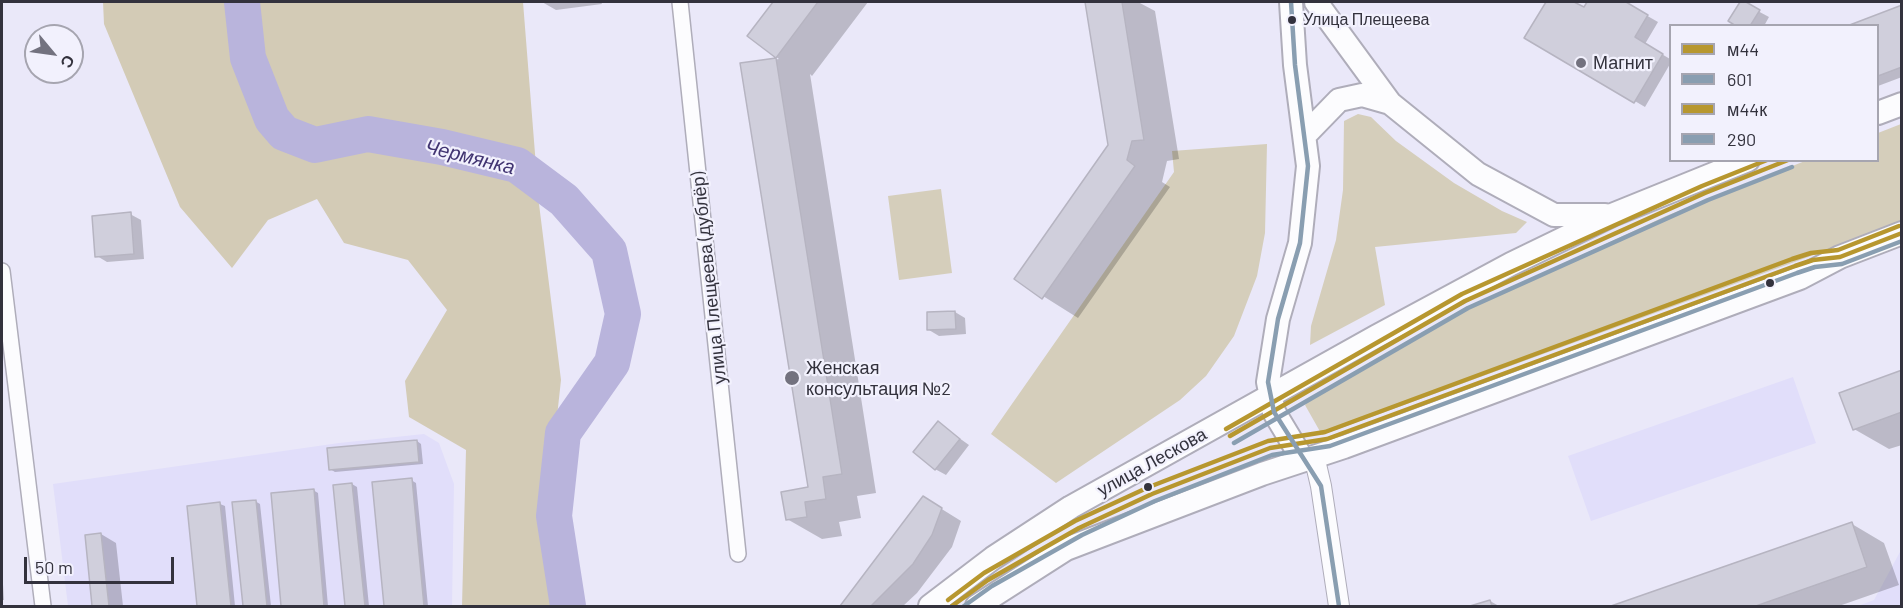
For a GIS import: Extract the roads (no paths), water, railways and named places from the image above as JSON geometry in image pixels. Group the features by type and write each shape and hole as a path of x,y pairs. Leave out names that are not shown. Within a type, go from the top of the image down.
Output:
{"main road":[{"path":"1292,2 1295,65 1308,166 1300,243 1278,319 1268,382 1274,412 1308,458"},
{"path":"1316,2 1390,103 1478,174 1554,215 1612,215"},
{"path":"1305,135 1339,100 1362,95 1390,103"},
{"path":"1879,112 1902,104"},
{"name":"улица Лескова","path":"930,606 993,558 1071,507 1511,264 1612,215 1743,162"},
{"path":"977,606 1066,549 1800,278 1840,257 1902,233"}],"street":[{"name":"улица Плещеева (дублёр)","path":"680,2 738,554"},
{"path":"2,272 43,606"},
{"path":"1308,458 1321,486 1339,606"}],"waterway":[{"name":"Чермянка","path":"242,2 248,58 272,119 284,133 315,145 368,134 442,147 517,165 564,200 609,251 623,314 612,363 563,433 554,516 568,606"}],"place":[{"name":"Улица Плещеева","path":"1292,20"},
{"name":"Магнит","path":"1581,63"},
{"name":"Женская консультация №2","path":"792,378"}]}
